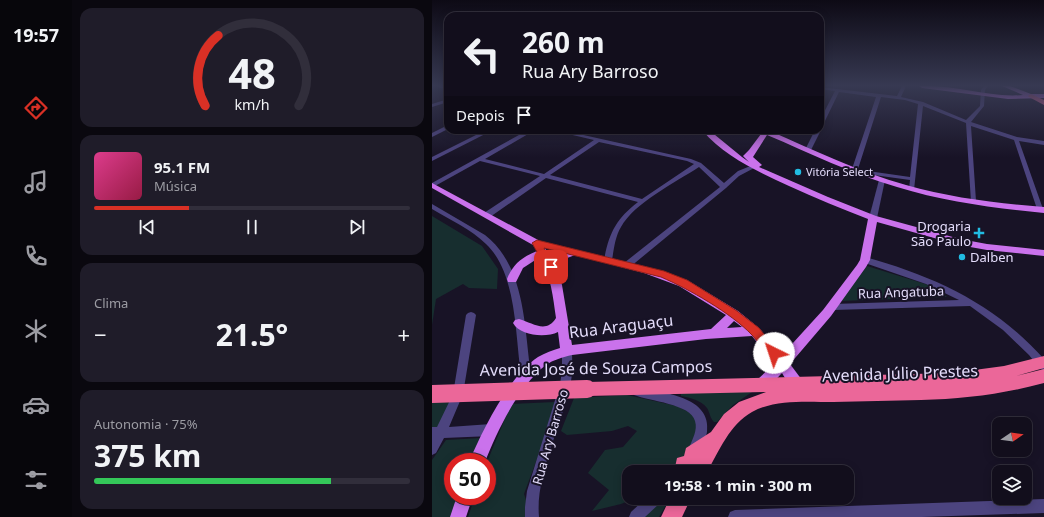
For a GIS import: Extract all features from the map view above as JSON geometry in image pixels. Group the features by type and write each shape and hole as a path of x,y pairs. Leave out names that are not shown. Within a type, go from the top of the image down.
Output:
{"highway":[{"name":"Avenida Júlio Prestes","path":"762,384 952,380 1043,367"},
{"name":"Avenida Júlio Prestes","path":"689,465 718,436 736,413 756,401 775,397 958,391 1012,385 1043,367"},
{"name":"Avenida José de Souza Campos","path":"432,394 476,391 762,384"}],"main road":[{"path":"710,134 743,161 753,167 825,199 873,218 954,241 987,247 1044,253"},
{"path":"765,134 749,158 752,162 776,173 792,184"},
{"path":"773,134 808,150 882,180 912,189 973,201 1042,209"},
{"path":"722,143 740,154 752,152"},
{"path":"743,161 752,152"},
{"path":"432,185 537,243 627,265 683,282 734,314 755,331 798,384"},
{"path":"762,384 783,364 833,307 865,260 873,218"},
{"name":"Rua Ary Barroso","path":"537,243 551,267 557,285 567,350"},
{"path":"551,267 558,258 575,252"},
{"path":"512,279 515,270 521,262 542,253"},
{"path":"715,333 734,314"},
{"path":"520,323 532,331 540,333 553,329 560,324 563,317"},
{"name":"Rua Araguaçu","path":"481,453 491,430 526,375 542,361 567,350 715,333 755,331"},
{"path":"458,517 462,505"}],"street":[{"path":"874,110 858,170 913,178"},
{"path":"912,189 919,110"},
{"path":"941,110 968,124 1016,139 1044,144"},
{"path":"973,201 968,124 969,118 978,110"},
{"path":"432,135 444,129"},
{"path":"432,159 482,134"},
{"path":"432,185 525,134"},
{"path":"572,134 678,157 699,164 724,187"},
{"path":"808,150 816,134"},
{"path":"1016,139 1042,209"},
{"path":"487,215 598,140"},
{"path":"479,160 643,201"},
{"path":"627,265 724,187 735,175 743,161"},
{"path":"608,260 614,235 619,224 628,214 643,201 699,164"},
{"path":"735,175 745,169 753,167"},
{"path":"873,218 882,180"},
{"path":"432,206 472,230 490,243 501,255 512,279 520,323 521,348 526,375"},
{"path":"865,260 930,282 971,303 1010,331 1043,367"},
{"name":"Rua Angatuba","path":"833,307 971,303"},
{"path":"432,449 436,432 458,394 470,315"},
{"name":"Rua Ary Barroso","path":"532,517 531,506 536,480 566,383 567,350"},
{"path":"628,388 684,404 699,414 702,419 703,430 701,438 688,465"},
{"path":"436,432 491,430"},
{"path":"636,517 648,505"},
{"path":"735,517 1044,506"}],"green space":[{"path":"432,216 482,246 498,269 497,289 469,288 463,284 436,299 432,325"},
{"path":"867,266 935,287 947,297 840,301"},
{"path":"681,392 752,392 733,405 717,422 714,422 705,405 681,396"},
{"path":"458,394 441,432 432,433 432,396"},
{"path":"627,395 677,406 698,417 699,432 692,446 677,465 622,465 622,504 592,511 609,490 588,473 605,450 623,447 637,431 628,426 612,431 567,435 561,431 574,398"},
{"path":"555,402 548,429 524,494 532,517 468,517 472,505 496,505 496,453 491,453 511,404"},
{"path":"481,438 475,453 444,453 444,505 456,505 452,517 432,517 432,460 446,440"},
{"path":"654,505 666,505 659,517 642,517"}],"place":[{"name":"Vitória Select","path":"798,172"},
{"name":"Drogaria São Paulo","path":"979,233"},
{"name":"Dalben","path":"962,257"}],"route":[{"path":"551,267 537,243 647,270 683,282 734,314 755,331 774,353"}]}
